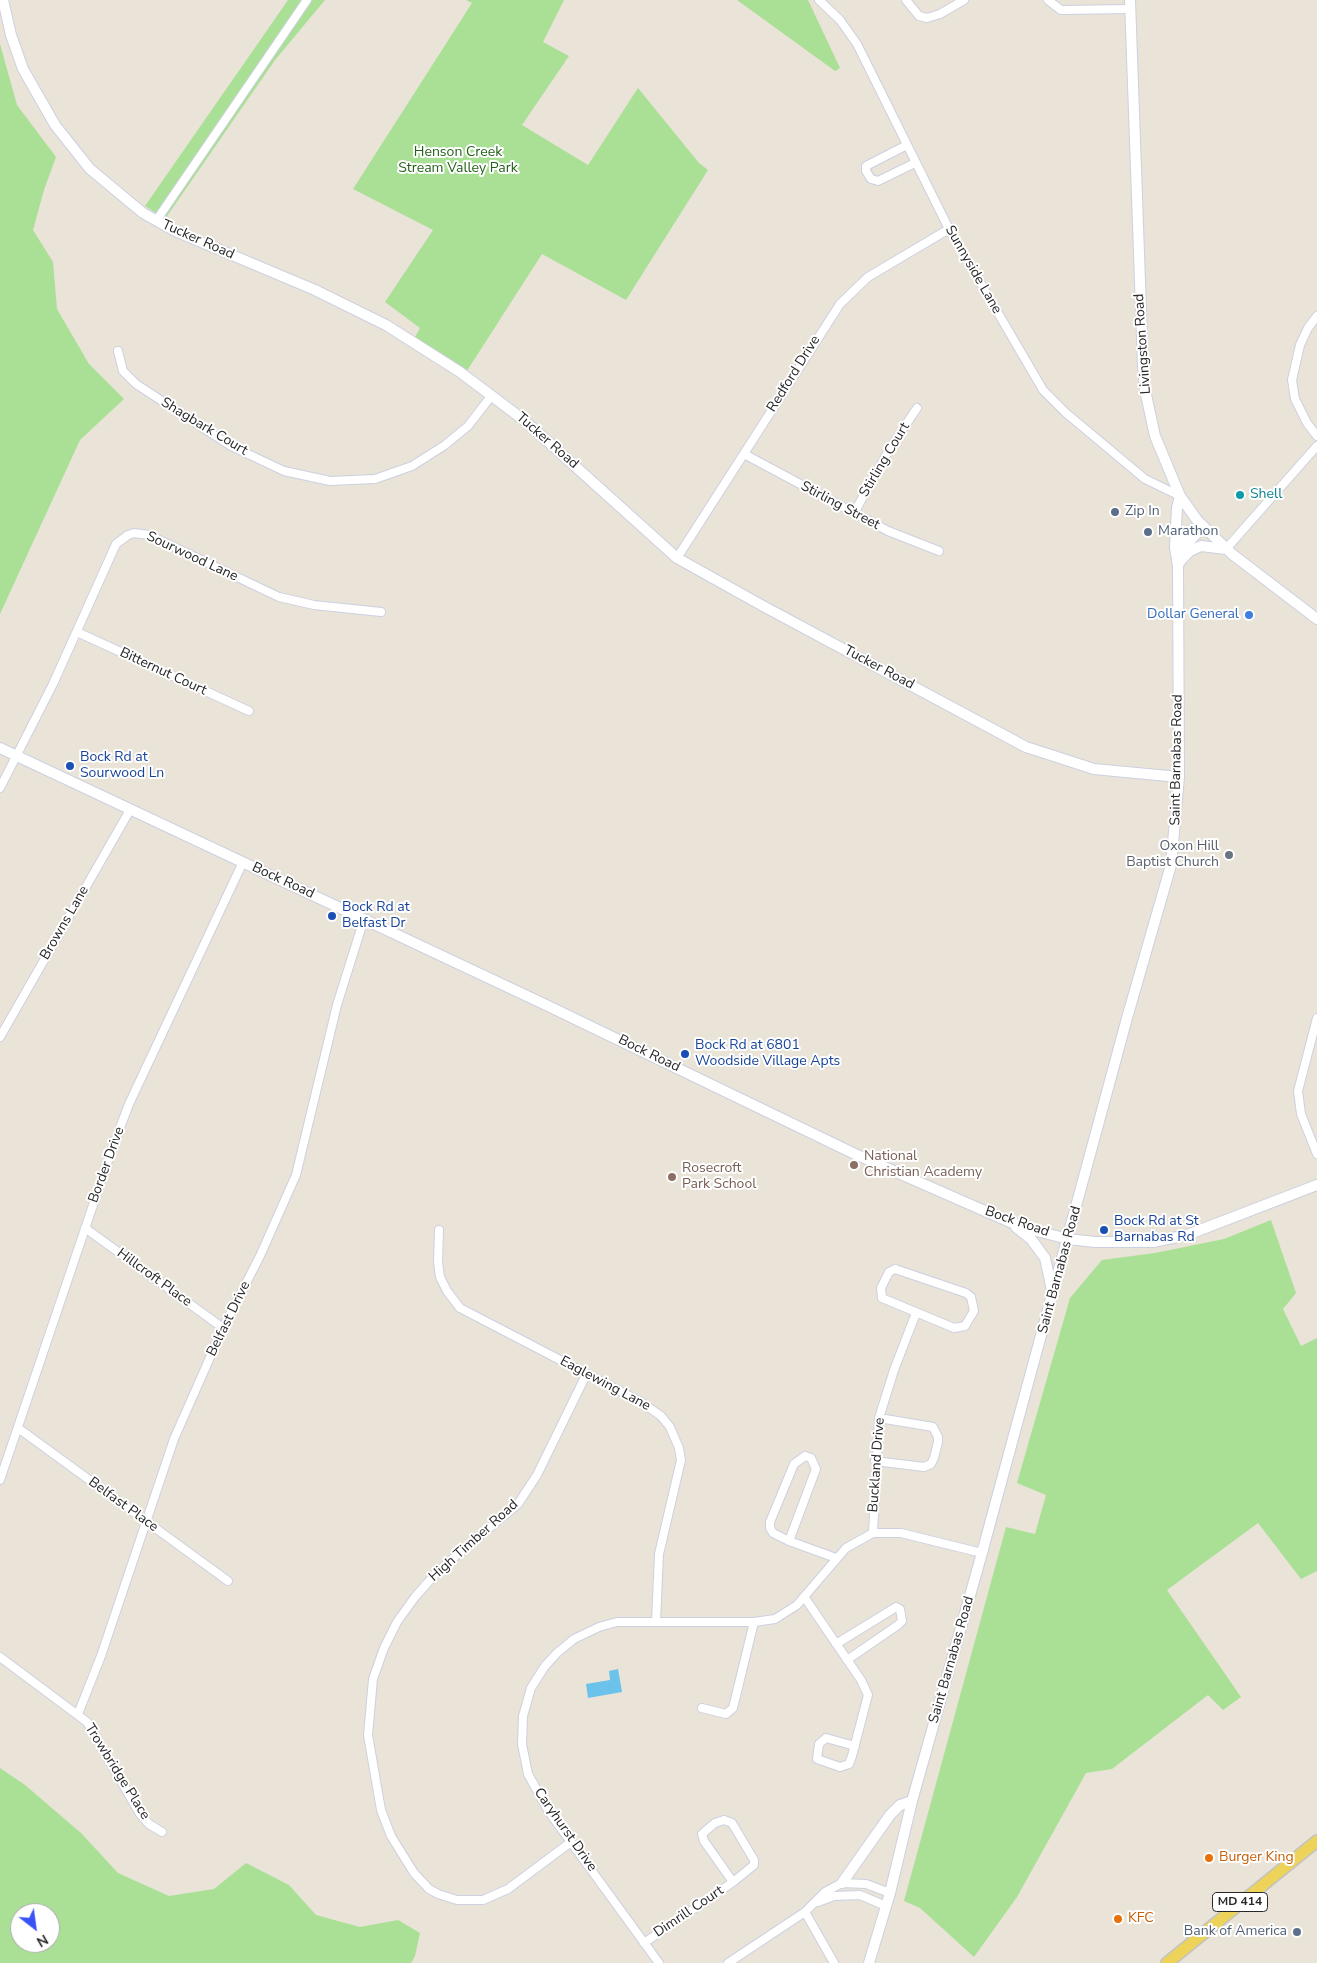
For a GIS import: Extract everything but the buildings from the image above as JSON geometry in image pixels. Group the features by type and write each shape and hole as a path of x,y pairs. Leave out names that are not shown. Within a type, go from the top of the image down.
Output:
{"main road":[{"name":"Tucker Road","path":"3,0 11,35 24,69 54,125 90,169 133,206 156,221 186,236 315,290 386,324 492,395 547,440 677,558 771,610 1026,747 1094,769 1179,777"},
{"name":"Livingston Road","path":"1130,4 1145,390 1158,443 1180,496 1203,527 1226,549 1317,619"},
{"name":"Saint Barnabas Road","path":"869,1963 890,1893 912,1801 982,1553 1127,1018 1171,865 1179,777 1177,508 1180,496"},
{"path":"1178,557 1193,529 1203,527"},
{"path":"1178,557 1201,546 1226,549"},
{"name":"Bock Road","path":"0,748 364,919 847,1151 1010,1222 1068,1239 1126,1244 1178,1237 1317,1185"},
{"path":"1010,1222 1031,1239 1045,1258 1050,1275 1052,1296"},
{"path":"842,1883 890,1815 900,1806 912,1801"},
{"name":"MD 414","path":"1167,1963 1317,1841"}],"street":[{"path":"156,221 307,0"},
{"name":"Sunnyside Lane","path":"819,0 840,20 854,39 949,229 1047,394 1066,413 1145,479 1180,496"},
{"path":"906,0 919,16 927,18 940,14 964,0"},
{"path":"1048,0 1061,10 1130,4"},
{"path":"908,145 866,166 866,171 871,179 878,181 915,163"},
{"name":"Redford Drive","path":"677,558 840,304 868,278 949,229"},
{"path":"1317,316 1308,328 1300,345 1292,380 1295,399 1307,423 1317,436"},
{"name":"Shagbark Court","path":"118,351 123,372 136,384 231,446 284,471 330,481 375,479 412,466 445,445 468,426 492,395"},
{"name":"Stirling Court","path":"854,513 889,450 917,408"},
{"path":"1226,549 1317,446"},
{"name":"Stirling Street","path":"744,454 895,534 939,551"},
{"name":"Sourwood Lane","path":"0,788 18,756 77,632 116,544 134,533 154,538 279,597 314,605 381,612"},
{"name":"Bitternut Court","path":"77,632 249,711"},
{"name":"Browns Lane","path":"0,1037 130,810"},
{"name":"Border Drive","path":"0,1480 85,1228 130,1104 243,862"},
{"name":"Belfast Drive","path":"78,1714 101,1656 174,1439 222,1328 260,1256 296,1175 337,1005 364,919"},
{"path":"1317,1018 1298,1091 1302,1114 1317,1154"},
{"name":"Hillcroft Place","path":"85,1228 222,1328"},
{"name":"Eaglewing Lane","path":"439,1230 438,1270 442,1283 455,1304 484,1322 654,1410 670,1427 679,1448 680,1468 659,1554 656,1621"},
{"path":"895,1269 900,1270 966,1293 974,1303 974,1311 968,1322 960,1329 916,1313 882,1298 881,1288 889,1272 895,1269"},
{"name":"Buckland Drive","path":"873,1533 878,1418 916,1313"},
{"name":"High Timber Road","path":"571,1842 508,1889 491,1897 483,1900 465,1901 438,1894 429,1889 414,1873 397,1850 381,1810 368,1736 373,1679 384,1648 397,1622 415,1597 438,1572 518,1504 537,1475 586,1375"},
{"path":"875,1461 924,1467 931,1464 938,1442 938,1437 933,1427 878,1418"},
{"name":"Belfast Place","path":"18,1428 228,1581"},
{"path":"789,1541 816,1469 811,1458 805,1456 794,1464 770,1522 770,1528 773,1533 789,1541 836,1558"},
{"path":"873,1533 901,1533 982,1553"},
{"name":"Caryhurst Drive","path":"659,1963 538,1794 525,1765 522,1725 532,1688 544,1666 557,1653 589,1631 617,1622 754,1622 780,1617 805,1598 836,1558 855,1542 873,1533"},
{"path":"805,1598 861,1680 868,1695 855,1746 847,1765 843,1768 823,1763 817,1759 816,1755 822,1740 832,1739 855,1746"},
{"path":"836,1644 896,1607 903,1614 902,1621 898,1625 846,1660"},
{"path":"702,1708 726,1714 733,1708 754,1622"},
{"name":"Trowbridge Place","path":"0,1657 78,1714 95,1733 140,1814 149,1824 162,1832"},
{"name":"Dimrill Court","path":"644,1942 733,1882 754,1865 754,1860 732,1823 724,1820 719,1821 702,1834 704,1841 733,1882"},
{"path":"728,1963 805,1912 825,1892 842,1883 866,1884 890,1893"},
{"path":"814,1904 834,1896 860,1895 886,1906"},
{"path":"805,1912 834,1963"}],"green space":[{"path":"288,0 325,0 275,60 165,219 145,206"},
{"name":"Henson Creek Stream Valley Park","path":"466,0 564,0 543,42 569,56 522,125 588,165 638,88 699,163 708,170 626,300 542,254 463,377 412,343 420,328 385,302 433,230 353,189 472,3"},
{"path":"737,0 808,0 840,68 835,71"},
{"path":"0,44 17,105 56,157 44,190 33,230 53,262 57,309 89,364 124,399 80,440 0,614"},
{"path":"1271,1220 1296,1293 1283,1309 1301,1346 1317,1338 1317,1571 1301,1579 1258,1523 1167,1590 1241,1697 1223,1710 1208,1695 1112,1769 1086,1773 1017,1897 974,1957 920,1908 904,1901 1006,1527 1035,1534 1046,1495 1017,1483 1070,1298 1102,1260 1155,1253 1224,1239"},
{"path":"0,1768 25,1785 81,1833 118,1873 169,1896 214,1889 246,1863 289,1885 316,1915 360,1927 398,1920 420,1933 415,1956 411,1963 0,1963"}],"water":[{"path":"618,1669 622,1692 588,1698 586,1684 610,1680 609,1671"}],"place":[{"name":"Shell","path":"1240,495"},
{"name":"Zip In","path":"1115,512"},
{"name":"Marathon","path":"1148,532"},
{"name":"Dollar General","path":"1249,615"},
{"name":"Bock Rd at Sourwood Ln","path":"70,766"},
{"name":"Oxon Hill Baptist Church","path":"1229,855"},
{"name":"Bock Rd at Belfast Dr","path":"332,916"},
{"name":"Bock Rd at 6801 Woodside Village Apts","path":"685,1054"},
{"name":"National Christian Academy","path":"854,1165"},
{"name":"Rosecroft Park School","path":"672,1177"},
{"name":"Bock Rd at St Barnabas Rd","path":"1104,1230"},
{"name":"Burger King","path":"1209,1858"},
{"name":"KFC","path":"1118,1919"},
{"name":"Bank of America","path":"1297,1932"}]}
